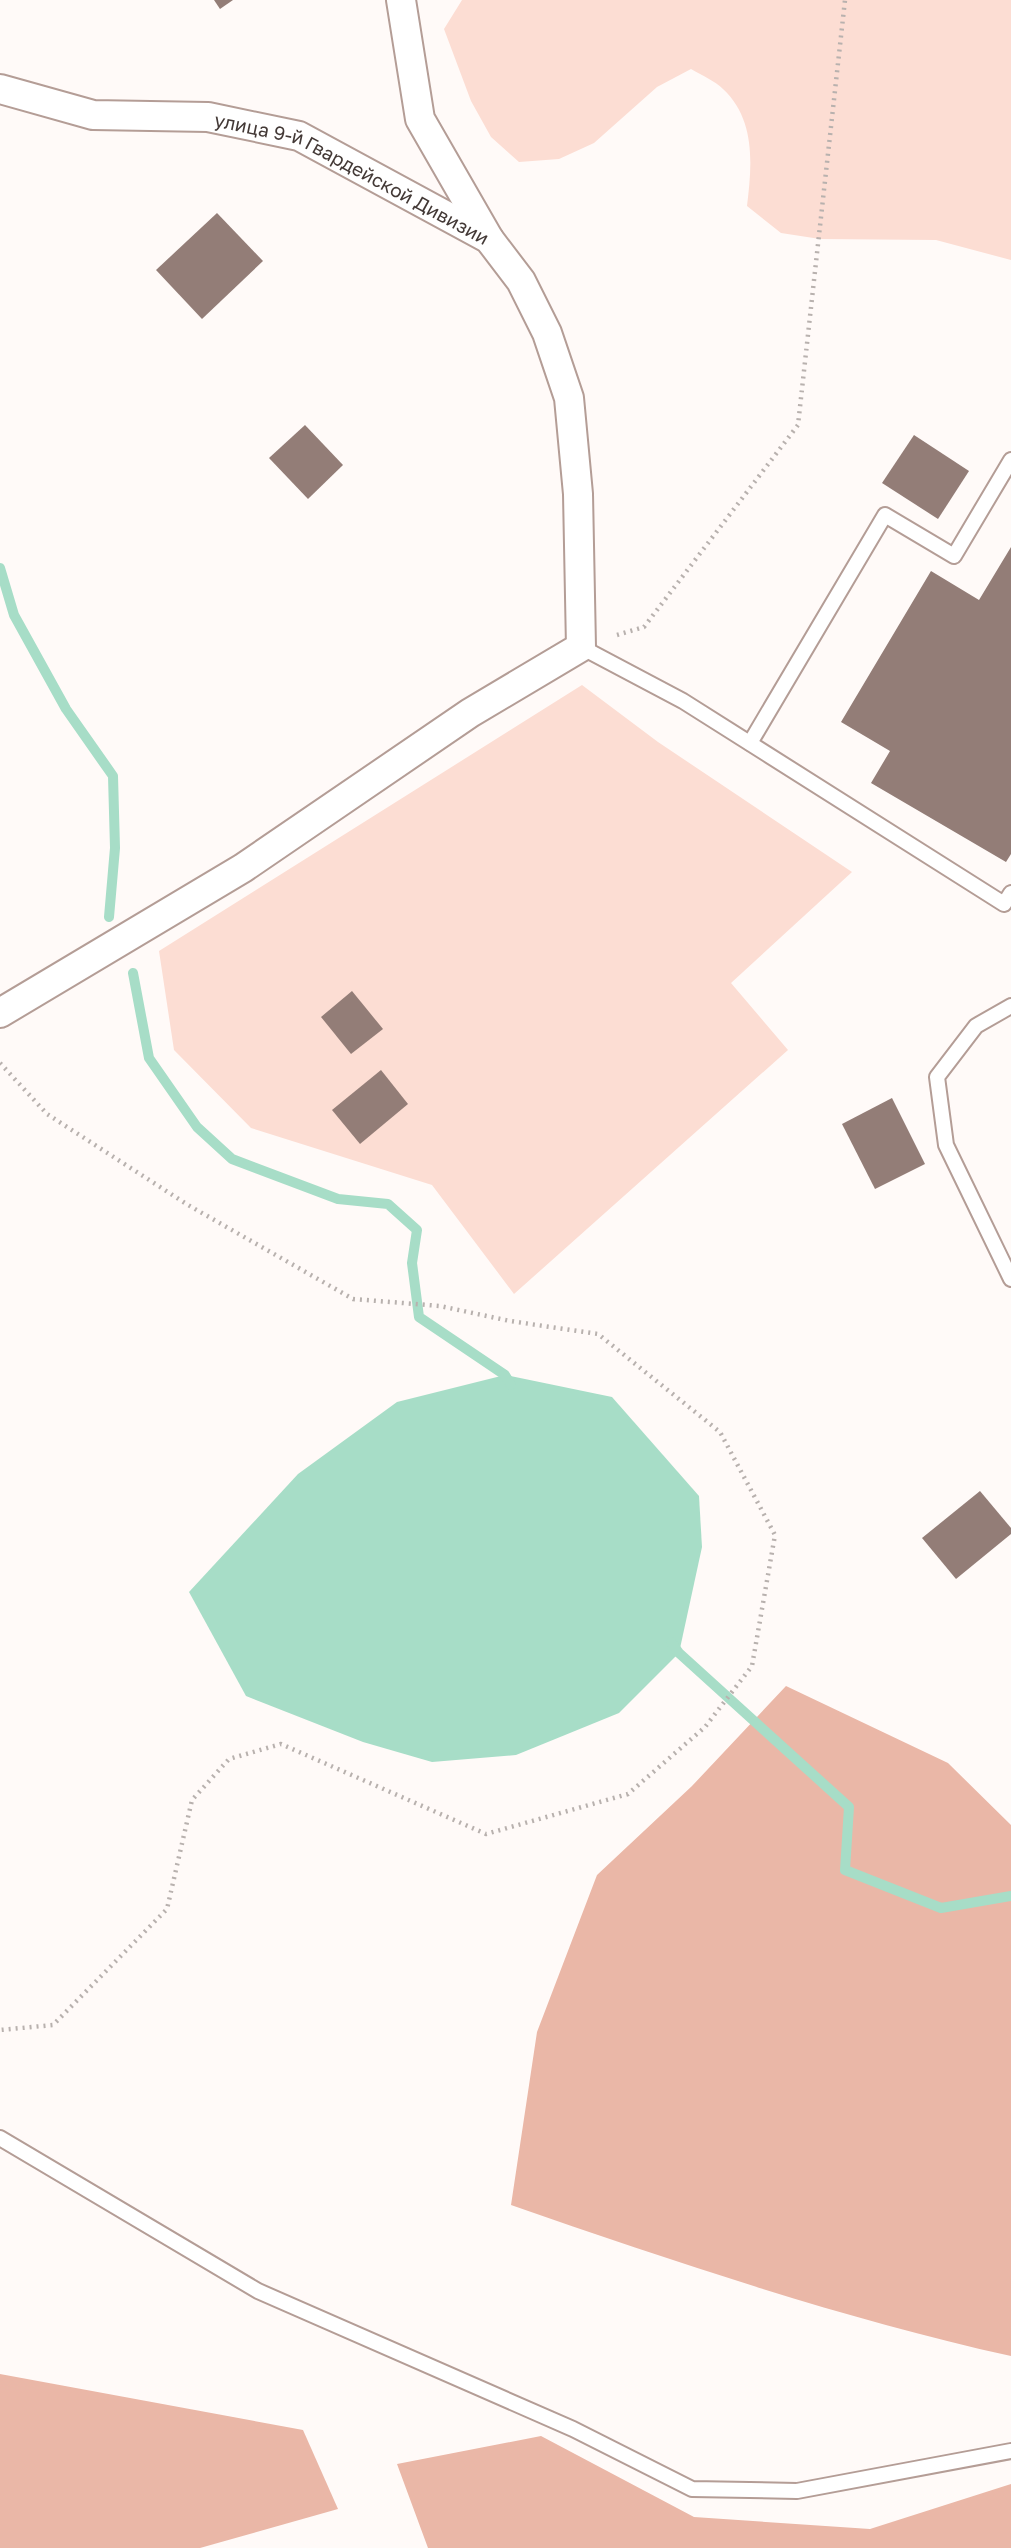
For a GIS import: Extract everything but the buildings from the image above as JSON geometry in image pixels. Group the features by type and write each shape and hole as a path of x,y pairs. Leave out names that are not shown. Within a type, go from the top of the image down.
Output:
{"street":[{"path":"401,0 420,119 489,239"},
{"name":"улица 9-й Гвардейской Дивизии","path":"0,89 93,115 208,117 299,136 489,239 521,281 547,333 569,398 578,494 581,647"},
{"path":"0,1013 243,868 470,713 581,647"}],"lane":[{"path":"750,743 885,515 954,556 1011,460"},
{"path":"581,647 682,701 1004,904 1011,892"},
{"path":"1011,1006 976,1026 937,1077 946,1145 1011,1279"},
{"path":"0,2138 258,2291 573,2429 692,2489 797,2491 1011,2451"}],"path":[{"path":"581,647 644,627 798,425 845,0"},
{"path":"0,1063 47,1114 188,1205 353,1299 440,1306 510,1321 598,1335 720,1432 775,1535 752,1666 705,1727 628,1794 486,1834 281,1744 229,1759 192,1800 167,1909 53,2025 0,2030"}],"shaded area":[{"path":"462,0 1011,0 1011,260 936,240 820,239 781,233 747,206 749,144 746,129 734,101 723,89 691,69 657,87 594,143 559,159 519,162 491,137 471,101 444,29"},
{"path":"582,685 658,742 852,872 731,983 788,1050 514,1294 432,1185 251,1128 174,1050 159,951"},
{"path":"505,1375 612,1397 699,1496 702,1547 679,1653 619,1713 516,1755 432,1762 363,1742 246,1696 189,1592 298,1474 397,1402"},
{"path":"786,1686 948,1763 1011,1825 1011,2356 821,2307 511,2205 537,2032 597,1875 692,1786"},
{"path":"0,2374 303,2430 338,2509 200,2548 0,2548"},
{"path":"541,2436 694,2517 870,2529 1011,2484 1011,2548 428,2548 397,2464"}],"waterway":[{"path":"0,568 14,615 66,709 113,776 115,848 109,917"},
{"path":"133,973 149,1058 197,1127 232,1159 338,1199 388,1204 417,1230 412,1263 419,1317 505,1375 511,1385"},
{"path":"671,1642 679,1653 849,1807 845,1870 941,1908 1011,1896"}]}
